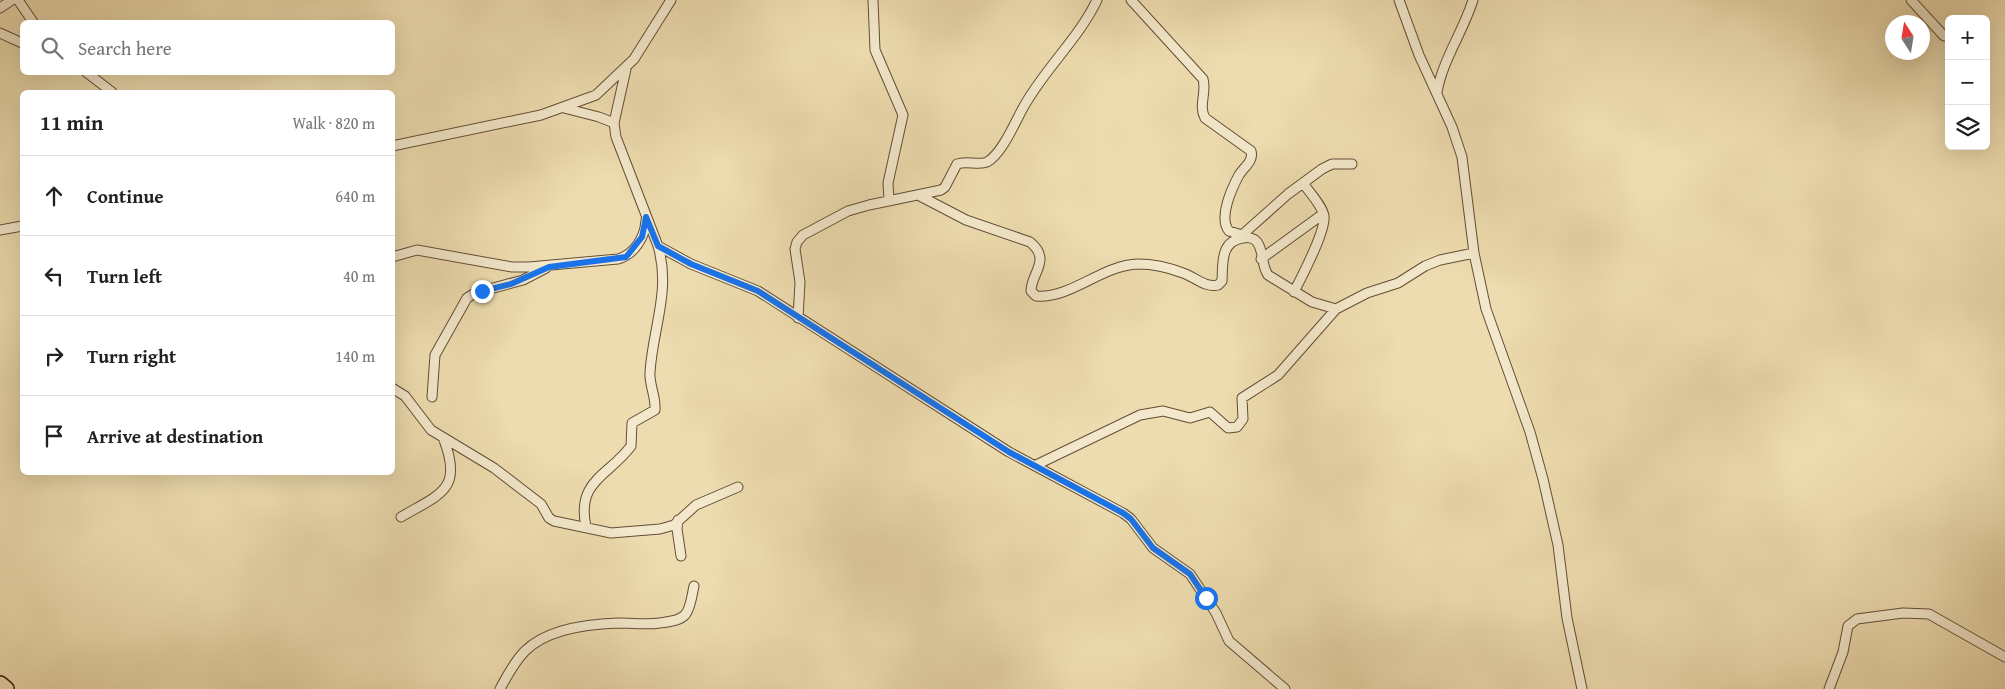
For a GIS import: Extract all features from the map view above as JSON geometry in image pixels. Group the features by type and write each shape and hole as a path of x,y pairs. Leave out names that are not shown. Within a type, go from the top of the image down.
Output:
{"highway":[{"path":"0,684 6,689"}],"street":[{"path":"0,8 12,0"},
{"path":"18,0 31,20"},
{"path":"395,145 542,114 596,95 626,69 643,46 671,0"},
{"path":"873,0 875,50 903,115 888,183 889,200"},
{"path":"798,318 800,282 795,249 797,242 803,235 848,211 889,200 935,193 945,187 957,164 968,161 981,164 990,160 1013,129 1038,82 1068,47 1097,0"},
{"path":"1131,0 1203,79 1205,88 1201,111 1205,118 1251,151 1252,157 1235,183 1224,219 1228,229 1257,242 1261,259 1268,275 1312,302 1336,309"},
{"path":"1398,0 1462,158 1474,253 1486,309 1530,432 1543,479 1558,545 1567,618 1582,689"},
{"path":"1436,93 1445,61 1462,31 1473,0"},
{"path":"1911,0 1944,36"},
{"path":"0,33 20,42"},
{"path":"586,527 583,511 592,485 602,472 631,446 632,423 655,410 655,395 649,374 665,282 658,246 616,137 614,123 626,69"},
{"path":"90,75 109,90"},
{"path":"563,108 599,116 614,123"},
{"path":"920,196 966,220 1030,242 1035,246 1040,258 1038,272 1031,291 1036,296 1048,295 1108,271 1138,264 1173,270 1208,285 1218,285 1222,282 1225,250 1232,241 1245,236 1303,183 1329,165 1352,164"},
{"path":"1294,292 1310,263 1324,220 1323,214 1303,183"},
{"path":"1261,259 1323,214"},
{"path":"395,256 417,250 512,267 549,267 626,257 642,237 646,217"},
{"path":"0,230 20,226"},
{"path":"658,246 691,264 758,291 798,318 869,361 968,427 1131,519 1153,548 1190,574 1216,613 1229,641 1285,689"},
{"path":"1036,466 1140,415 1154,411 1190,418 1210,412 1228,428 1237,427 1243,419 1242,398 1278,375 1336,309 1367,293 1398,283 1425,266 1440,260 1474,253"},
{"path":"432,397 435,355 467,298 475,293 523,280 549,267"},
{"path":"395,390 405,396 428,427 512,481 544,508 550,519 611,533 668,528 696,505 738,488"},
{"path":"401,517 442,492 448,484 451,464 444,439"},
{"path":"678,520 677,529 681,556"},
{"path":"500,689 514,665 526,650 541,640 555,633 585,626 619,623 652,624 679,619 687,612 694,586"},
{"path":"1829,689 1843,652 1848,626 1857,619 1903,614 1929,614 2005,657"}],"route":[{"path":"482,291 523,280 549,267 587,264 626,257 631,253 645,231 646,217 658,246 691,264 758,291 1009,452 1123,513 1137,526 1153,548 1190,574 1206,598"}]}
